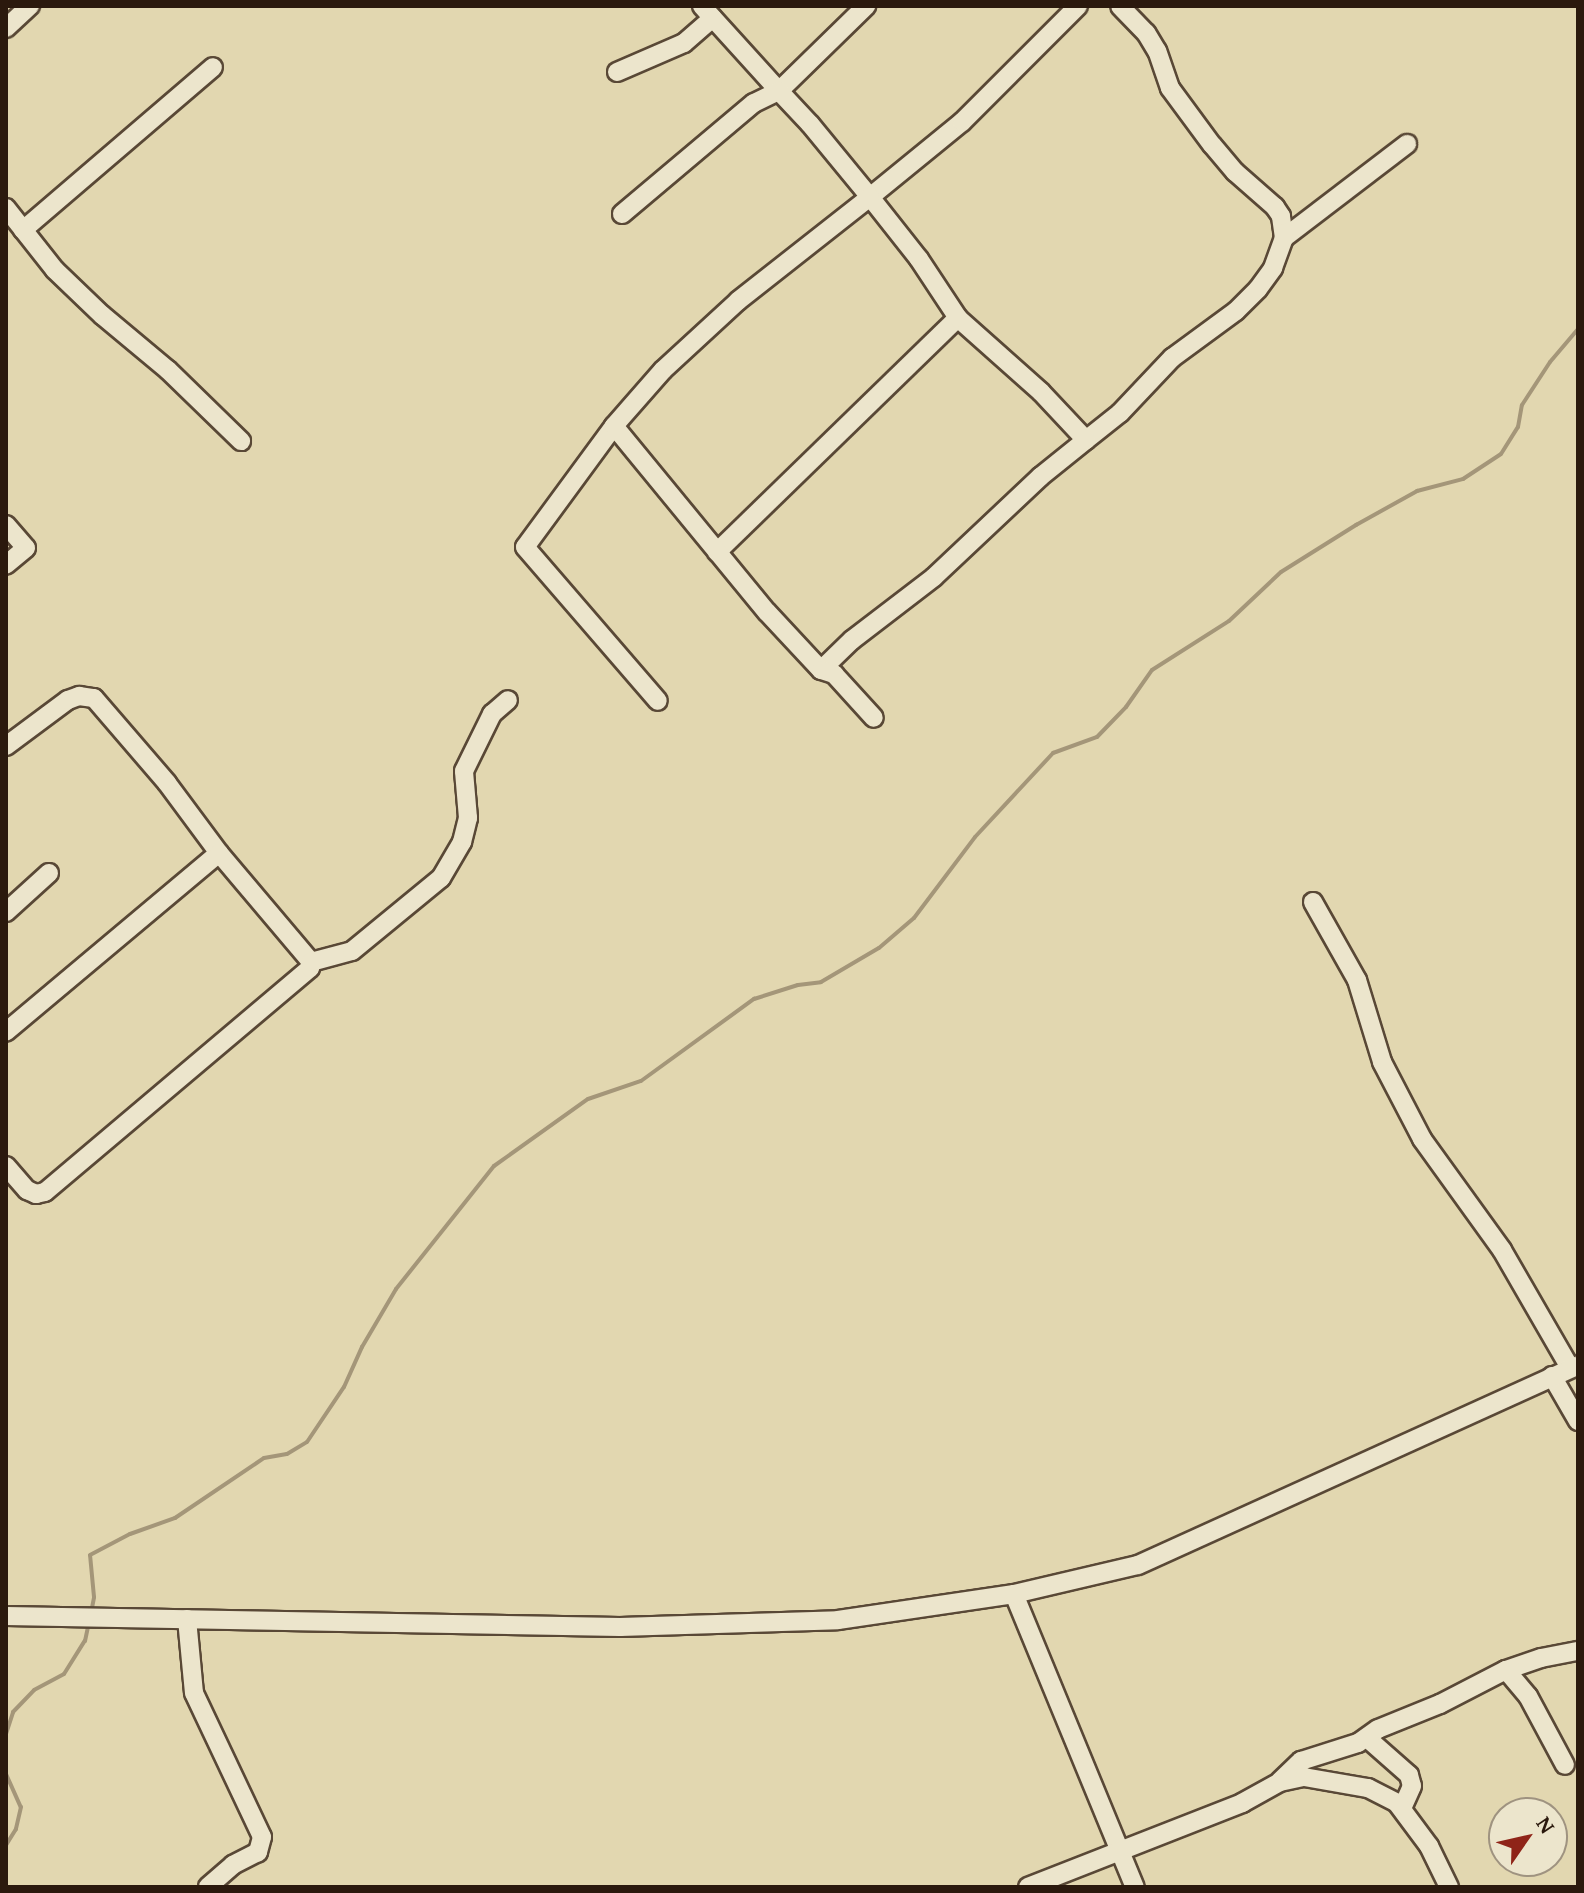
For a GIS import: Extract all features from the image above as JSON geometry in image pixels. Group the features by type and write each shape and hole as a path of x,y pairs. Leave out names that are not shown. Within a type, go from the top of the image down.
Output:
{"street":[{"path":"6,28 30,6"},
{"path":"622,214 754,103 779,91 866,6"},
{"path":"658,701 525,547 614,426 663,370 738,301 962,122 1078,6"},
{"path":"821,670 852,640 934,577 1040,477 1120,413 1172,358 1236,311 1273,268 1284,238 1281,216 1212,145 1170,88 1157,51 1146,33 1120,6"},
{"path":"617,72 684,43 708,12 870,197 919,259 958,318 1041,392 1086,440"},
{"path":"23,230 213,67"},
{"path":"1284,238 1407,144"},
{"path":"6,208 55,270 102,315 168,370 241,441"},
{"path":"717,552 958,318"},
{"path":"614,426 717,552 821,670 834,674 874,718"},
{"path":"6,525 26,548 6,565"},
{"path":"6,746 68,700 79,696 94,698 167,783 219,853 311,962 310,968 298,979 45,1192 36,1194 27,1190 6,1166"},
{"path":"311,962 352,951 441,878 462,842 468,818 464,771 492,714 508,700"},
{"path":"6,1032 219,853"},
{"path":"6,912 49,873"},
{"path":"6,1616 620,1627 838,1620 1014,1594 1138,1565 1574,1367 1502,1250 1422,1139 1382,1062 1357,980 1313,902"},
{"path":"1552,1376 1578,1421"},
{"path":"1014,1594 1135,1887"},
{"path":"187,1619 194,1693 262,1837 258,1852 233,1865 208,1887"},
{"path":"1028,1887 1242,1803 1280,1782 1301,1761 1367,1738 1506,1670 1541,1658 1578,1651"},
{"path":"1506,1670 1528,1696 1565,1765"},
{"path":"1367,1738 1409,1775 1412,1786 1402,1808"},
{"path":"1318,1755 1324,1778"},
{"path":"1280,1782 1324,1778 1368,1788 1402,1808 1434,1855 1449,1887"}],"waterway":[{"path":"91,1613 94,1597 90,1555 130,1534 175,1518 264,1458 287,1454 307,1442 344,1387 362,1347 396,1289 494,1166 588,1099 641,1081 754,999 798,985 821,982 879,948 914,918 975,837 1053,753 1097,737 1126,707 1152,670 1229,621 1281,572 1356,525 1417,491 1463,479 1501,454 1518,427 1522,405 1550,362 1578,329"},
{"path":"6,1734 13,1712 34,1690 64,1674 85,1641 89,1622"},
{"path":"6,1774 21,1807 16,1829 6,1845"}]}
